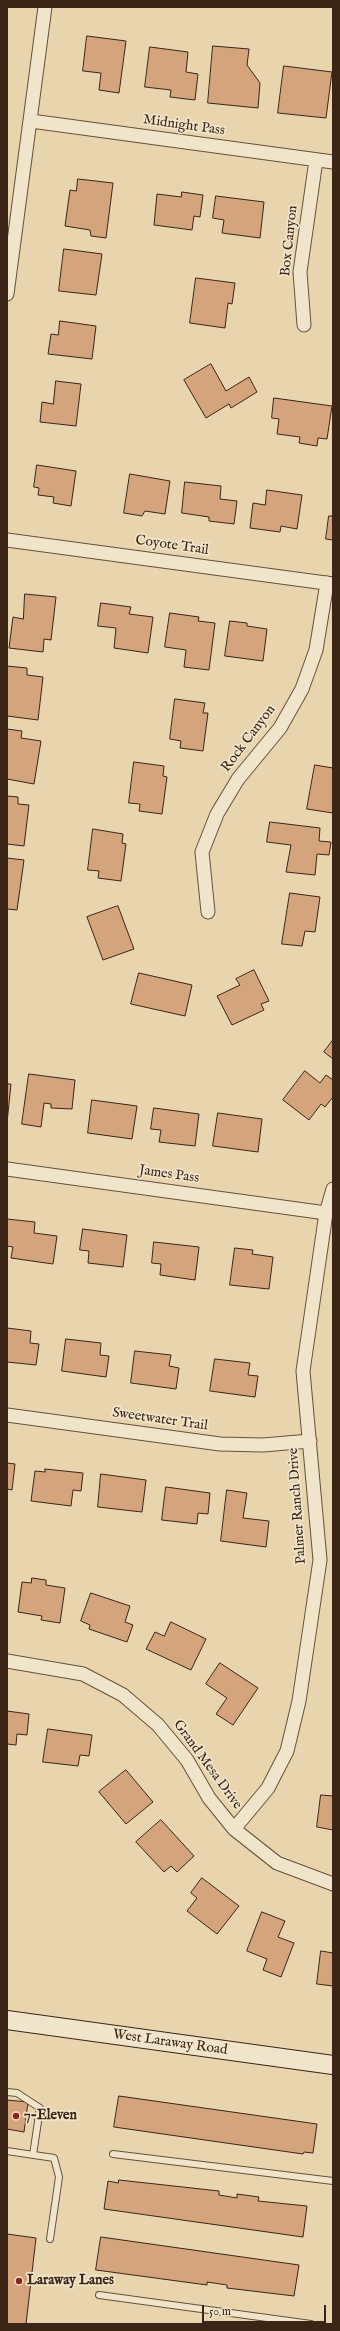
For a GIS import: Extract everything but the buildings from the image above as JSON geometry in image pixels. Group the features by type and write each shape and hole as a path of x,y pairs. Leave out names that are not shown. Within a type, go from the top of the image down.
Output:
{"main road":[{"name":"West Laraway Road","path":"7,2020 333,2065"}],"street":[{"path":"7,294 45,7"},
{"name":"Midnight Pass","path":"31,121 333,162"},
{"name":"Box Canyon","path":"304,325 300,272 316,160"},
{"name":"Coyote Trail","path":"7,540 330,583"},
{"name":"Rock Canyon","path":"208,912 202,852 216,814 238,779 280,728 302,689 316,650 330,583"},
{"name":"James Pass","path":"7,1169 326,1213"},
{"name":"Palmer Ranch Drive","path":"234,1829 268,1788 287,1750 300,1701 320,1560 303,1371 326,1213 333,1189"},
{"name":"Sweetwater Trail","path":"7,1415 220,1444 263,1446 310,1441"},
{"name":"Grand Mesa Drive","path":"7,1661 83,1674 123,1695 158,1725 178,1749 187,1760 209,1798 234,1829 277,1863 333,1884"}],"lane":[{"path":"7,2092 18,2093 40,2108 33,2155"},
{"path":"7,2152 54,2158 59,2177 50,2239"},
{"path":"113,2154 333,2181"},
{"path":"99,2294 311,2324"}],"place":[{"name":"7-Eleven","path":"16,2116"},
{"name":"Laraway Lanes","path":"19,2281"}]}
